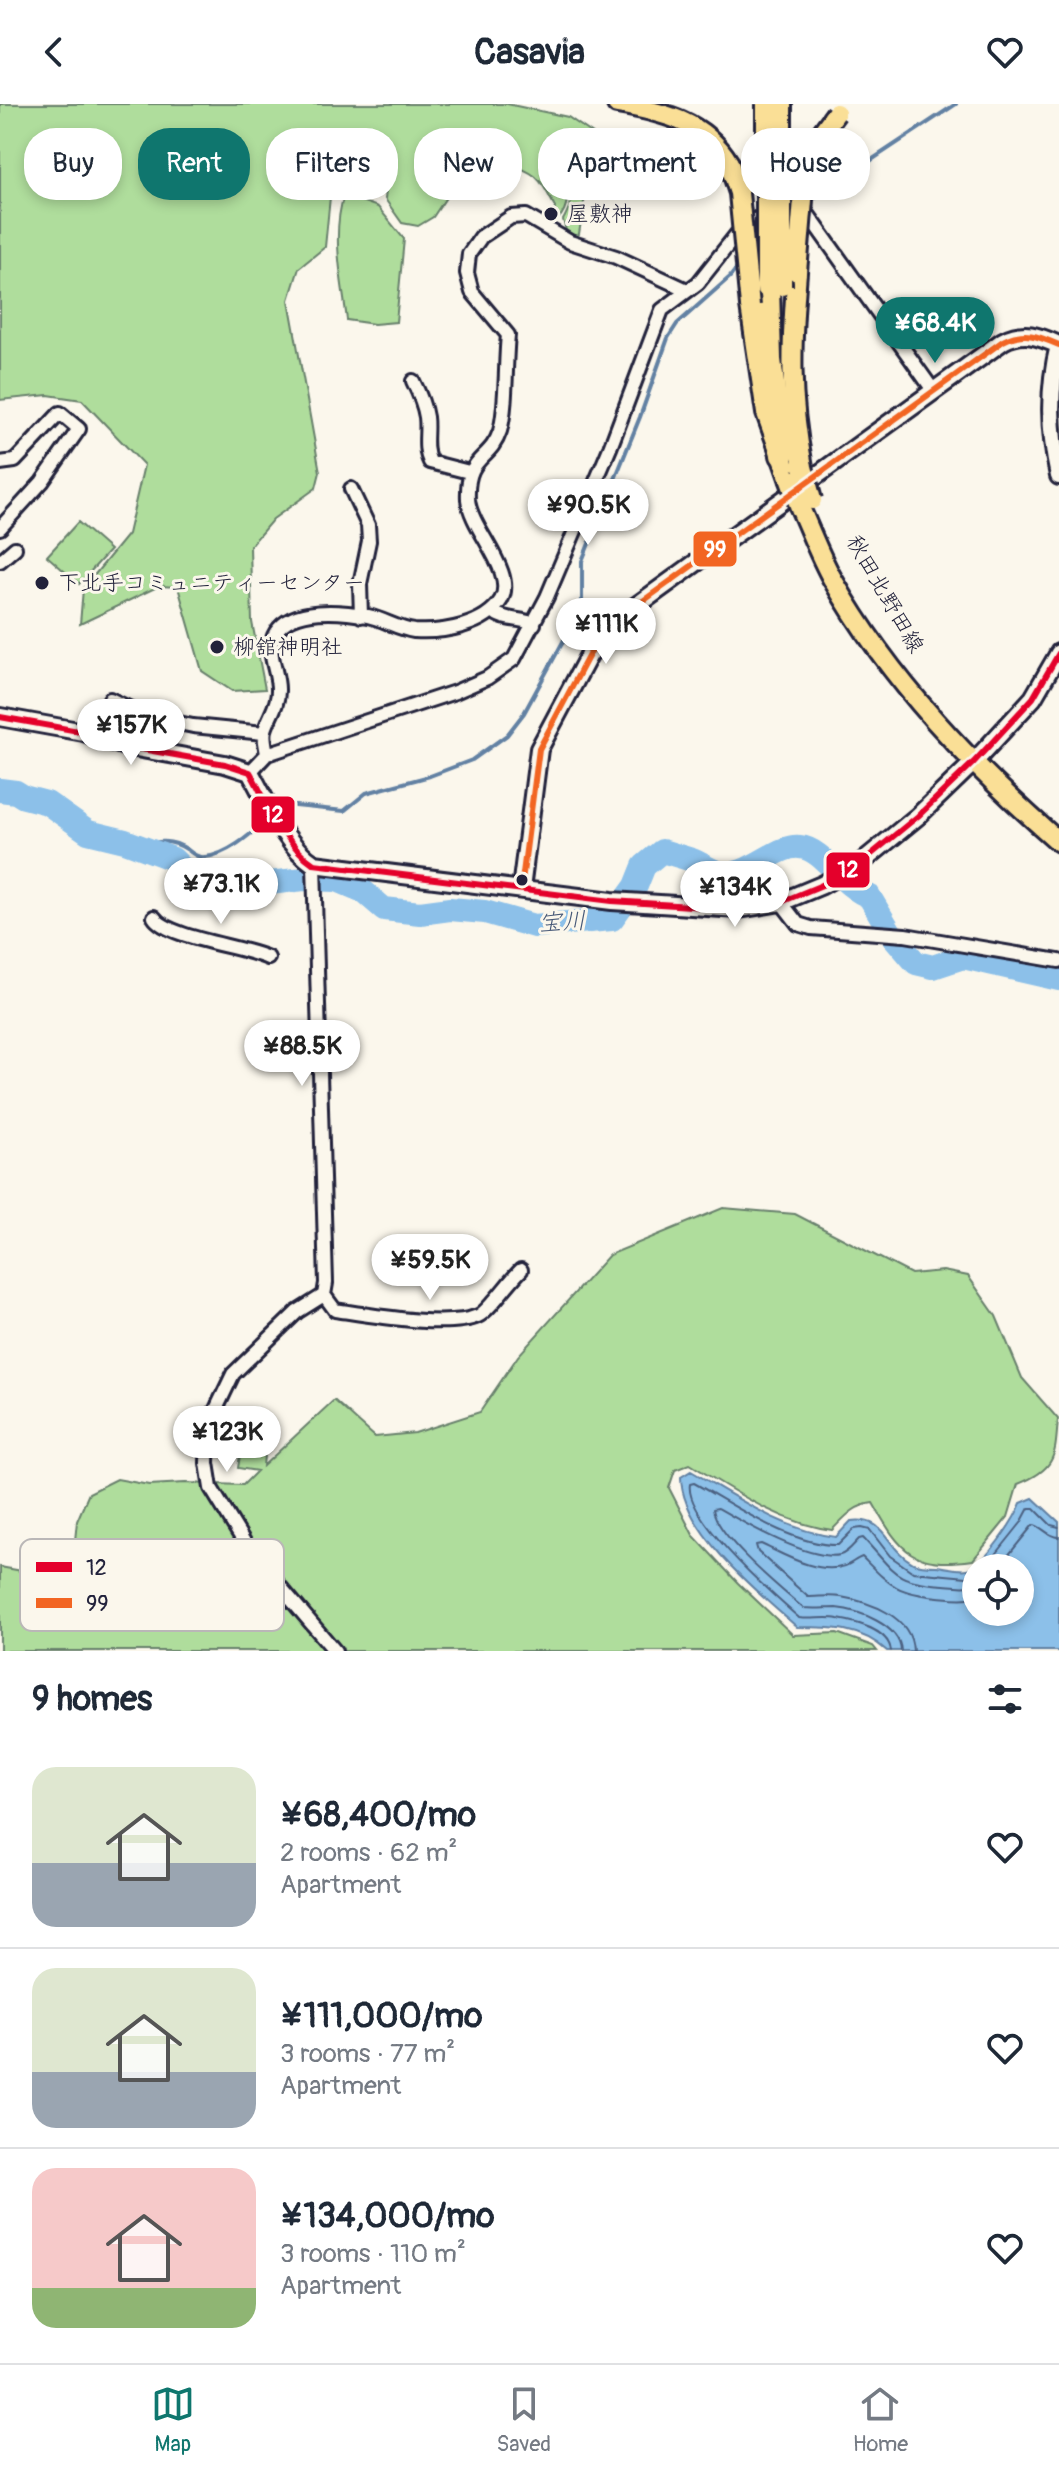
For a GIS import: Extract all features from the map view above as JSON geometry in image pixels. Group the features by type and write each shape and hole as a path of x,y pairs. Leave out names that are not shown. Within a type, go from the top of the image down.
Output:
{"highway":[{"path":"768,104 775,287 772,388 782,455"}],"main road":[{"name":"秋田北野田線","path":"617,104 653,110 691,124 708,135 729,163 739,193 750,306 766,413 782,455 796,473 806,504 841,572 916,697 1006,796 1059,842"},
{"path":"782,104 775,287 785,404 796,473"},
{"path":"796,473 791,385 805,176 817,139 841,108"}],"street":[{"path":"250,772 267,754 455,692 487,678 514,659 534,624 610,448 662,310 705,277 736,235 792,192 933,390"},
{"path":"267,754 264,733 276,707 278,691 272,656 276,632 288,621 302,615 342,613 411,631 441,631 467,624 493,611 503,596 503,575 475,523 469,505 469,472 499,434 508,335 472,292 469,282 469,254 481,237 511,217 526,216 570,242 616,257 687,290"},
{"path":"521,889 539,749 589,655 614,622 933,390 1016,335 1034,335 1059,345 1052,373 1050,425 1059,476"},
{"path":"413,381 423,400 427,420 426,454 430,462 469,472"},
{"path":"0,463 15,461 60,413 79,429 42,482 0,528"},
{"path":"351,489 368,525 369,541 360,584 361,616"},
{"path":"0,561 15,548"},
{"path":"493,611 498,616 534,624"},
{"path":"314,873 521,889 638,903 739,909 781,902 822,885 862,862 918,816 974,762 1033,698 1059,653"},
{"path":"110,699 145,716 193,726 264,733"},
{"path":"0,717 84,732 125,746 225,764 250,772 280,825 314,873 325,1209 324,1295 335,1310 458,1321 480,1315 521,1270"},
{"path":"781,902 798,924 811,928 883,932 1059,961"},
{"path":"154,917 158,924 268,958"},
{"path":"242,1539 211,1488 207,1463 208,1426 233,1374 297,1312 324,1295"},
{"path":"284,1591 335,1651"}],"green space":[{"path":"0,104 507,104 568,117 584,128 538,128 538,180 522,169 522,128 414,128 414,200 444,200 433,217 418,226 402,223 386,200 398,200 398,128 266,128 266,200 330,200 325,247 299,268 289,300 320,472 316,488 273,519 250,546 252,622 265,689 232,691 202,671 178,587 159,586 80,624 83,589 128,534 144,465 82,400 48,395 0,400"},
{"path":"343,200 358,200 378,207 404,239 396,322 374,324 347,320 340,274"},
{"path":"551,200 567,200 557,220"},
{"path":"572,200 585,200 579,234 575,238 568,237 563,220"},
{"path":"78,522 110,550 79,584 47,556"},
{"path":"723,1208 795,1214 911,1274 943,1271 968,1276 996,1316 1022,1378 1058,1419 1056,1442 1047,1466 1018,1484 1008,1517 978,1554 962,1554 962,1561 953,1562 922,1559 911,1553 892,1534 873,1503 855,1509 832,1530 794,1521 776,1513 690,1464 675,1470 669,1488 693,1535 793,1635 837,1633 873,1646 877,1651 0,1651 0,1567 20,1571 20,1631 284,1631 284,1539 75,1539 77,1521 89,1493 117,1479 149,1485 243,1485 257,1471 238,1468 242,1442 265,1445 263,1466 334,1400 375,1437 415,1433 480,1412 518,1356 609,1255"}],"water":[{"path":"691,1471 761,1512 817,1534 836,1537 851,1521 872,1523 913,1563 962,1570 962,1626 1034,1626 1034,1554 988,1554 1013,1520 1021,1503 1033,1498 1059,1522 1059,1651 887,1651 856,1633 834,1628 797,1627 725,1560 694,1518 684,1497 681,1477"}],"waterway":[{"path":"870,161 956,104"},
{"path":"276,811 286,805 344,811 366,793 430,776 472,760 507,735 524,713 582,607 582,561 668,338 677,324 730,277 740,264"},
{"name":"宝川","path":"0,790 47,803 88,832 125,841 173,859 199,885 210,890 304,879 337,880 363,891 384,909 420,913 450,909 485,912 534,926 612,919 636,886 644,866 662,851 726,874 747,869 783,850 800,847 817,854 851,885 869,896 892,935 916,963 933,967 963,957 1059,979"},
{"path":"140,847 170,842 198,856 214,855 240,842 270,817"}],"transit line":[{"name":"99","path":"521,889 539,749 589,655 614,622 1003,341 1031,336 1059,345"},
{"name":"12","path":"0,717 84,732 125,746 225,764 250,772 285,834 314,864 612,901 739,909 781,902 822,885 862,862 918,816 974,762 1033,698 1059,653"}],"place":[{"name":"屋敷神","path":"551,214"},
{"name":"下北手コミュニティーセンター","path":"42,583"},
{"name":"柳舘神明社","path":"217,647"}]}
